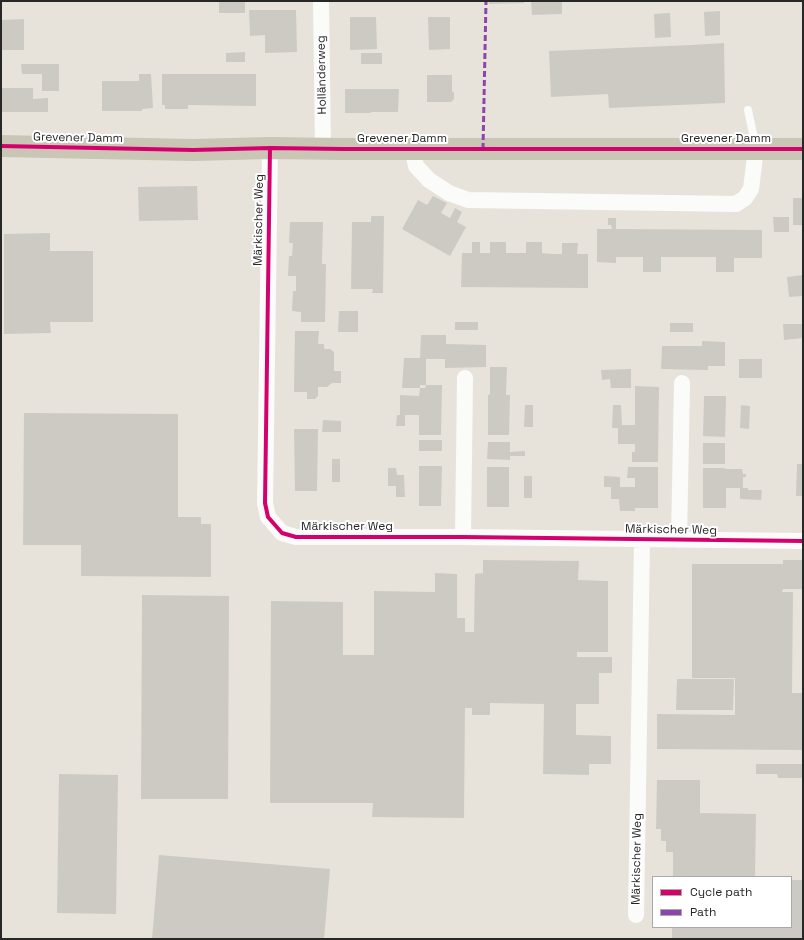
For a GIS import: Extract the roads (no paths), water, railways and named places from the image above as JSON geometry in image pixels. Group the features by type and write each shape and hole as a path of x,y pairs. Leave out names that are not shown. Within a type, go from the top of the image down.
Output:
{"main road":[{"name":"Grevener Damm","path":"1,146 193,150 270,148 803,149"}],"street":[{"name":"Holländerweg","path":"321,1 322,148"},
{"name":"Märkischer Weg","path":"270,148 265,503 268,517 282,533 296,537 463,537 803,541"},
{"name":"Grevener Damm","path":"412,148 416,166 429,180 449,193 468,200 736,204 745,198 751,189 756,149"},
{"path":"463,537 465,378"},
{"name":"Märkischer Weg","path":"679,540 682,383"},
{"name":"Märkischer Weg","path":"636,915 642,540"}],"lane":[{"path":"748,110 756,149"}]}
